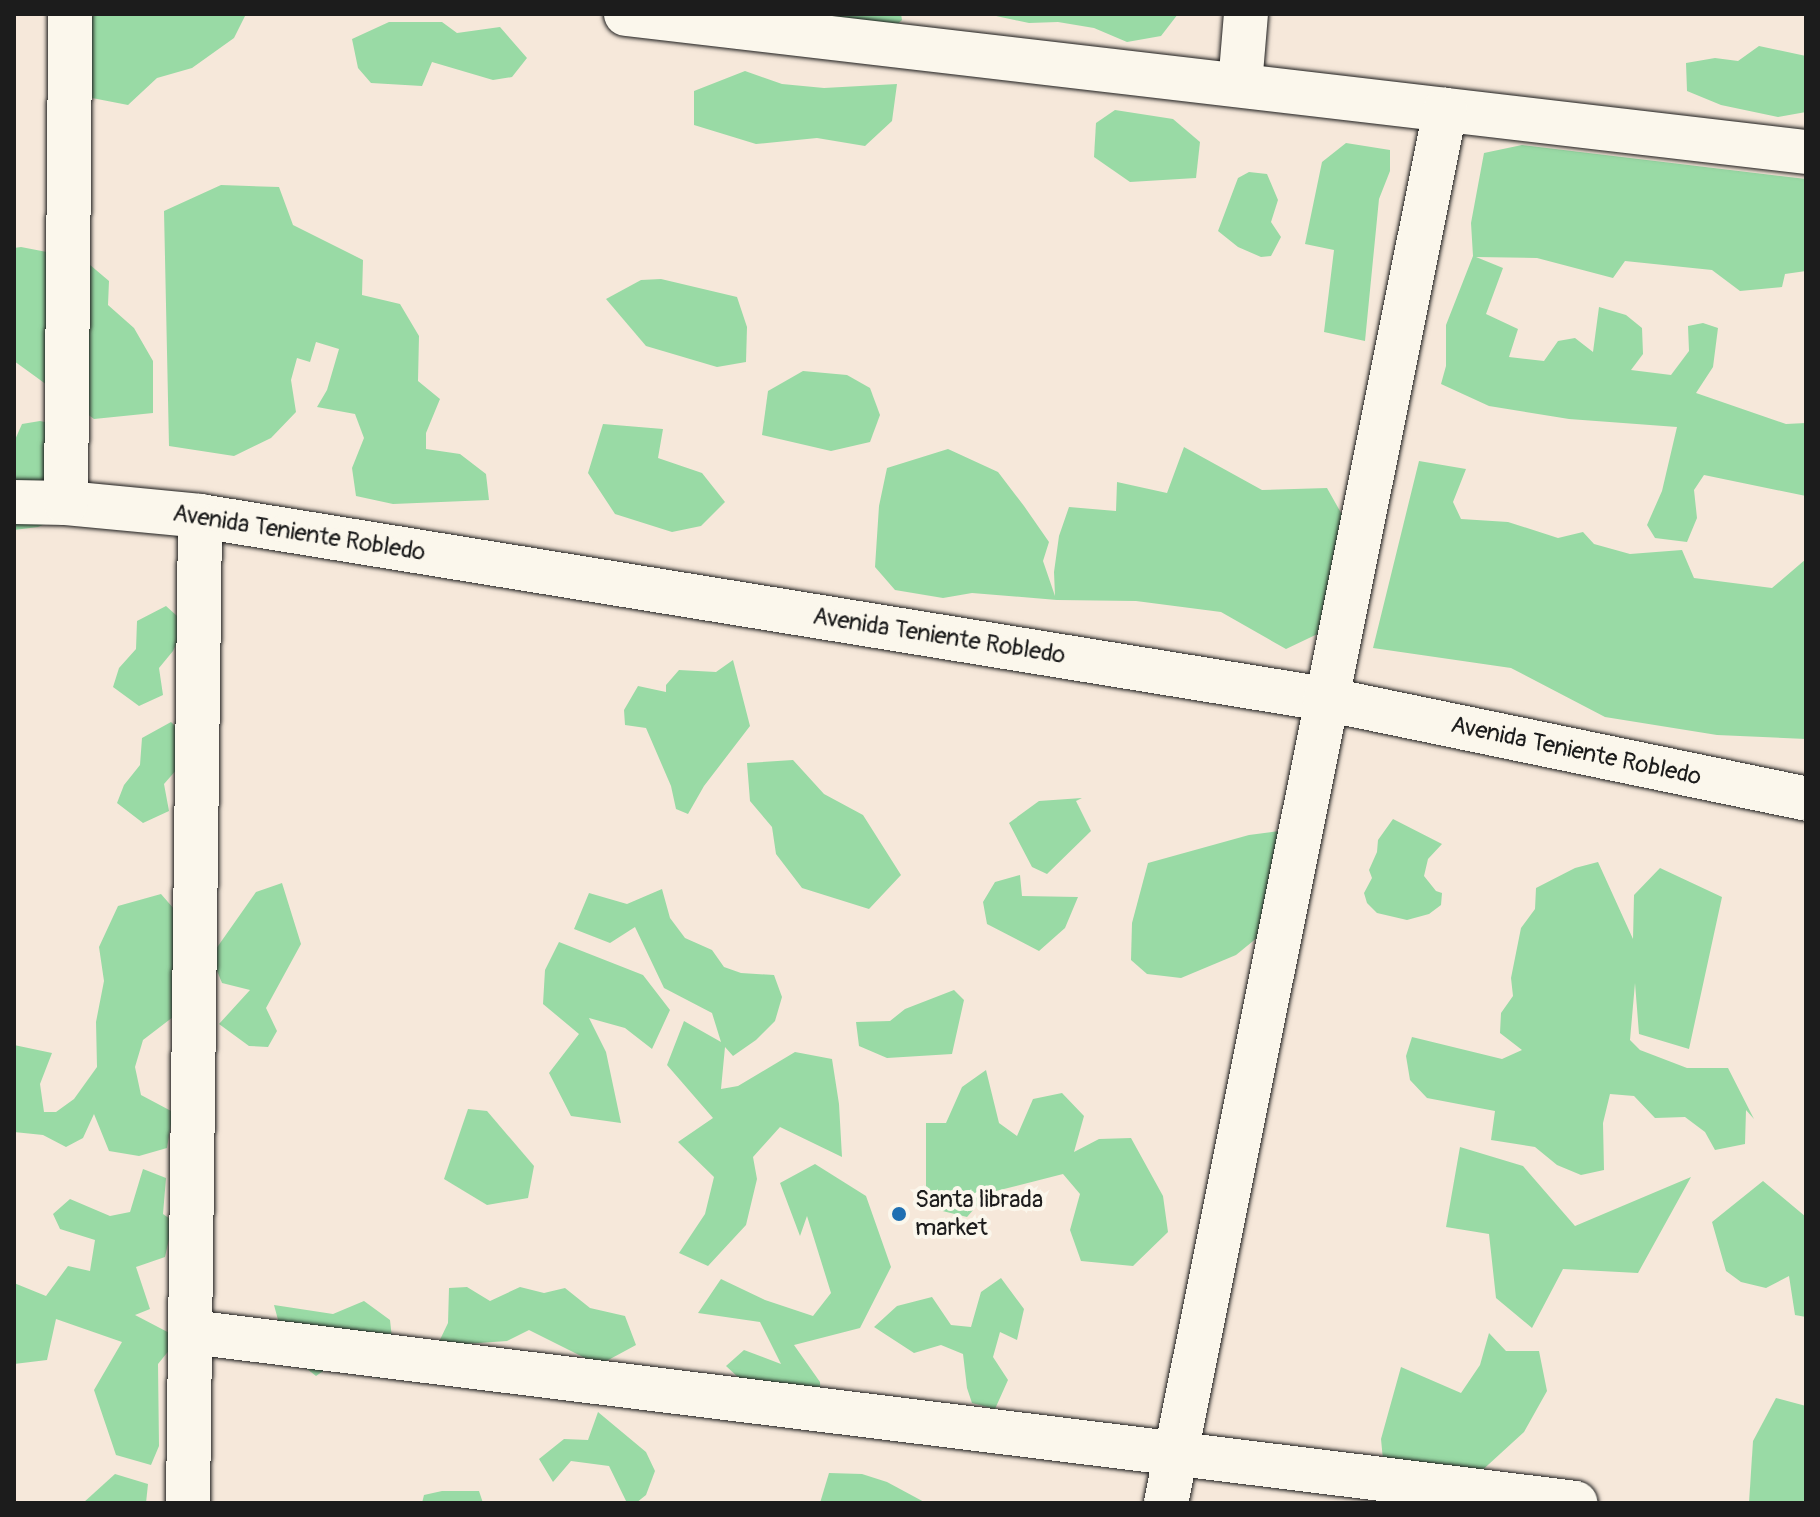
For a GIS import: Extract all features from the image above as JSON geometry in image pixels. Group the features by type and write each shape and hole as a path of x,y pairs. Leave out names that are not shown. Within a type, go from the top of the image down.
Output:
{"street":[{"path":"66,503 70,14"},
{"path":"626,14 1806,152"},
{"path":"1240,85 1246,14"},
{"path":"1166,1503 1445,110"},
{"name":"Avenida Teniente Robledo","path":"14,502 66,503 200,516 1325,699 1806,799"},
{"path":"188,1503 200,516"},
{"path":"191,1332 1575,1503"}],"green space":[{"path":"96,14 246,14 234,38 192,68 157,78 128,105 92,98 77,52 88,20"},
{"path":"748,14 901,14 902,20 891,30"},
{"path":"987,14 1178,14 1161,36 1127,42 1094,28 1058,22 1029,23"},
{"path":"389,22 442,22 457,33 500,27 527,58 512,77 493,80 432,62 422,86 371,83 358,68 352,39"},
{"path":"1759,46 1806,56 1806,112 1778,117 1721,105 1687,91 1686,63 1715,58 1738,61"},
{"path":"745,71 782,84 824,88 897,84 892,121 865,146 817,138 756,144 694,125 694,91"},
{"path":"1115,110 1173,119 1200,142 1196,178 1130,182 1094,157 1096,123"},
{"path":"1346,143 1390,150 1390,171 1379,199 1365,341 1324,332 1334,250 1305,244 1322,162"},
{"path":"1522,145 1806,179 1806,271 1785,274 1782,287 1740,291 1712,270 1625,261 1613,278 1537,258 1476,257 1503,268 1486,314 1518,329 1509,357 1544,361 1558,341 1575,338 1593,352 1599,307 1626,315 1642,328 1643,354 1631,370 1671,375 1689,351 1688,326 1703,323 1718,328 1713,367 1696,393 1786,424 1806,423 1806,496 1704,475 1694,490 1697,518 1687,542 1655,538 1647,525 1662,491 1677,427 1569,419 1489,406 1441,384 1446,366 1446,325 1473,256 1471,223 1484,153"},
{"path":"1249,172 1267,174 1278,200 1271,222 1281,237 1271,256 1261,257 1238,247 1218,231 1238,178"},
{"path":"221,185 279,187 293,225 363,260 362,295 400,304 419,336 418,381 440,399 426,433 426,449 460,454 486,474 489,500 393,504 356,496 352,468 364,438 355,414 317,407 327,390 339,349 316,342 310,362 297,358 291,380 296,412 271,438 234,456 169,446 164,211"},
{"path":"14,248 83,259 109,281 108,305 134,328 153,361 153,413 94,419 14,361"},
{"path":"661,279 737,297 747,327 746,362 717,367 646,346 606,299 641,280"},
{"path":"803,371 847,375 870,388 880,415 870,442 831,451 762,435 768,391"},
{"path":"40,421 80,429 73,512 38,527 14,530 14,442 22,424"},
{"path":"603,424 663,429 658,458 702,473 725,502 701,526 672,532 615,514 588,473"},
{"path":"1184,447 1262,490 1327,488 1349,527 1328,629 1286,649 1221,612 1136,601 1057,600 972,593 943,598 895,590 875,567 879,506 887,468 948,449 998,472 1024,506 1049,542 1043,561 1055,596 1054,572 1059,536 1069,507 1116,511 1117,482 1167,493"},
{"path":"1419,461 1466,469 1453,502 1461,519 1508,522 1558,538 1583,532 1594,544 1630,554 1682,550 1694,578 1772,588 1806,559 1806,739 1717,735 1605,717 1511,668 1373,648"},
{"path":"166,606 186,624 173,651 159,668 163,695 139,706 113,687 119,668 136,649 137,621"},
{"path":"733,660 750,726 704,786 688,814 676,809 671,786 646,728 625,725 624,710 638,686 666,692 666,685 679,670 716,672"},
{"path":"171,722 190,740 178,768 164,784 169,811 143,823 117,803 124,785 140,765 142,738"},
{"path":"793,760 824,794 863,815 901,875 869,909 802,888 776,854 772,827 750,801 747,763"},
{"path":"1082,798 1076,801 1091,831 1047,874 1032,867 1009,823 1039,801"},
{"path":"1393,819 1442,844 1428,859 1424,876 1436,891 1442,893 1441,905 1429,914 1407,920 1377,913 1367,903 1364,893 1372,878 1369,870 1377,852 1378,840"},
{"path":"1279,831 1258,937 1236,955 1181,978 1147,974 1131,960 1132,923 1148,863 1249,835"},
{"path":"1598,862 1633,939 1634,895 1660,868 1722,897 1689,1049 1639,1034 1635,983 1630,1040 1640,1050 1687,1068 1728,1068 1754,1119 1746,1110 1745,1144 1715,1150 1705,1132 1685,1117 1655,1118 1634,1096 1610,1094 1603,1123 1604,1170 1581,1175 1557,1165 1535,1147 1491,1140 1495,1111 1427,1098 1410,1080 1406,1056 1412,1037 1502,1059 1522,1050 1500,1033 1501,1013 1513,996 1511,978 1521,928 1535,909 1536,888 1575,868"},
{"path":"1020,875 1022,896 1078,897 1065,928 1039,951 987,924 983,902 995,882"},
{"path":"282,883 301,944 266,1008 277,1031 268,1047 249,1046 219,1024 250,990 222,983 211,956 256,892"},
{"path":"662,889 670,918 685,938 712,950 724,967 741,973 774,975 782,997 775,1021 756,1040 733,1056 725,1047 721,1089 738,1086 795,1052 832,1059 839,1104 842,1157 780,1127 753,1157 757,1179 746,1225 708,1266 679,1253 705,1214 714,1177 678,1142 713,1118 667,1065 684,1021 721,1042 712,1013 664,988 635,927 610,943 574,929 589,893 627,904"},
{"path":"161,894 188,925 173,1017 143,1040 135,1067 141,1095 173,1112 167,1148 139,1156 109,1151 94,1114 83,1138 66,1147 43,1135 14,1132 14,1045 52,1053 40,1084 44,1112 56,1112 74,1099 97,1067 96,1022 104,981 99,947 118,906"},
{"path":"559,942 643,975 670,1010 652,1049 625,1028 589,1018 606,1052 621,1123 571,1116 549,1073 579,1034 543,1004 545,970"},
{"path":"954,990 964,1000 952,1054 887,1058 859,1046 856,1022 890,1021 905,1009"},
{"path":"986,1070 999,1123 1017,1136 1033,1099 1062,1093 1084,1116 1074,1152 1099,1139 1131,1138 1163,1196 1168,1232 1133,1266 1081,1261 1070,1230 1080,1194 1063,1174 988,1193 967,1217 926,1207 926,1123 946,1123 962,1087"},
{"path":"468,1109 487,1111 534,1166 528,1198 487,1205 444,1179"},
{"path":"1460,1147 1523,1166 1575,1226 1691,1177 1638,1273 1563,1269 1532,1328 1496,1298 1489,1234 1446,1227"},
{"path":"815,1164 866,1196 891,1267 860,1328 794,1345 820,1382 821,1410 767,1404 726,1366 744,1350 781,1364 760,1322 698,1313 721,1279 765,1300 813,1316 831,1293 807,1216 800,1236 780,1183"},
{"path":"143,1169 166,1178 163,1214 173,1221 165,1257 136,1267 150,1309 135,1315 179,1338 158,1364 159,1446 151,1465 116,1455 94,1390 122,1342 56,1319 47,1360 14,1364 14,1283 46,1296 68,1266 90,1271 95,1240 60,1229 53,1214 70,1199 110,1216 130,1212"},
{"path":"1763,1181 1806,1217 1806,1317 1795,1315 1789,1276 1766,1288 1741,1282 1726,1271 1712,1222"},
{"path":"1001,1278 1024,1309 1017,1340 1000,1332 993,1357 1008,1380 995,1409 972,1403 963,1354 941,1345 914,1353 874,1327 897,1306 932,1297 951,1325 971,1327 981,1292"},
{"path":"467,1287 490,1301 520,1287 544,1293 565,1288 590,1308 625,1316 636,1345 599,1365 529,1330 507,1341 437,1346 448,1323 449,1288"},
{"path":"364,1301 390,1320 394,1357 379,1378 332,1365 316,1376 287,1353 274,1305 333,1314"},
{"path":"1489,1333 1506,1351 1539,1351 1547,1391 1524,1432 1477,1475 1383,1460 1381,1439 1401,1367 1461,1393 1480,1365"},
{"path":"1776,1398 1806,1406 1806,1503 1749,1503 1753,1441"},
{"path":"598,1412 646,1452 655,1471 646,1495 636,1503 627,1503 609,1466 571,1461 553,1482 539,1459 564,1439 588,1440"},
{"path":"829,1473 862,1474 887,1482 926,1503 820,1503"},
{"path":"115,1474 148,1484 146,1503 83,1503"},
{"path":"442,1491 479,1491 483,1503 422,1503 424,1495"}],"place":[{"name":"Santa librada market","path":"899,1214"}]}
